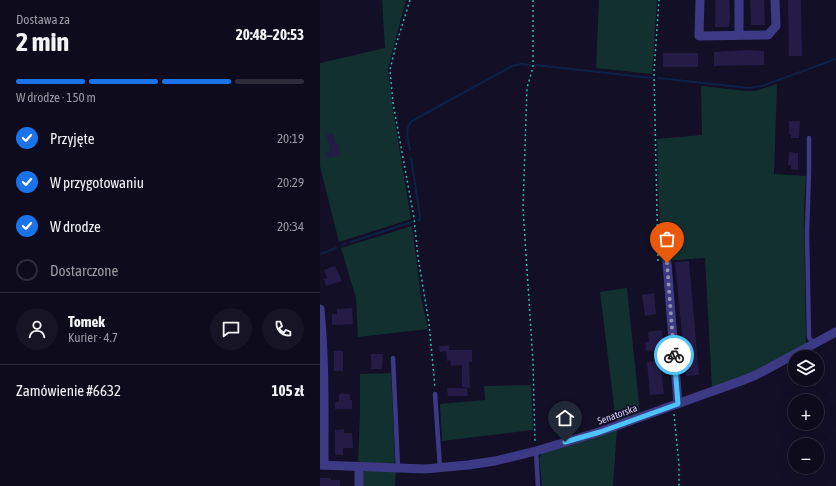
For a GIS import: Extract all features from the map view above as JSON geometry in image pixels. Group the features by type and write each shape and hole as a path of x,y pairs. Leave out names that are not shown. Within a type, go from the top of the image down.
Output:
{"street":[{"path":"700,0 699,36 768,35 776,26 776,0"},
{"path":"739,0 739,35"},
{"path":"663,262 676,404"},
{"path":"320,309 322,335 322,465"},
{"name":"Senatorska","path":"322,465 440,468 495,461 536,451 600,432 756,375 836,332"},
{"path":"359,467 359,486"}],"lane":[{"path":"809,138 807,288 810,338 813,344"},
{"path":"393,358 398,468"},
{"path":"435,394 440,468"},
{"path":"536,451 538,486"}],"path":[{"path":"410,0 390,70 393,103 414,218 418,257 429,323 435,394"},
{"path":"533,0 533,67 527,88 523,208 533,362 536,451"},
{"path":"659,0 654,80 663,262"},
{"path":"676,404 680,486"}],"green space":[{"path":"382,0 406,0 388,69 392,105 411,219 339,242 320,166 320,63 385,48"},
{"path":"599,0 657,0 652,74 596,68"},
{"path":"777,84 774,174 806,176 804,206 806,344 795,350 788,350 788,354 762,368 712,388 705,258 661,261 657,139 702,135 701,86 755,91"},
{"path":"412,226 421,298 428,329 358,337 356,298 341,248"},
{"path":"627,288 640,414 616,422 600,292"},
{"path":"391,373 395,462 391,465 358,463 360,374"},
{"path":"531,385 533,430 442,441 440,404 485,400 484,386"},
{"path":"617,428 613,486 542,486 539,458 544,451"},
{"path":"366,470 396,471 395,486 362,486 362,474"}],"building":[{"path":"715,0 729,0 729,27 715,27"},
{"path":"750,0 764,0 765,25 751,25"},
{"path":"788,0 801,0 802,56 789,56"},
{"path":"748,50 764,51 764,65 714,66 714,52"},
{"path":"663,53 698,53 698,67 663,67"},
{"path":"789,121 800,121 799,138 791,138 791,134 789,134"},
{"path":"333,133 336,144 338,143 340,149 338,149 340,155 327,158 325,152 331,151 326,135"},
{"path":"789,152 798,153 798,170 791,169 791,165 788,165"},
{"path":"689,261 699,375 686,376 675,262"},
{"path":"335,266 342,281 326,286 324,279 327,278 324,270"},
{"path":"654,293 656,314 645,316 642,295"},
{"path":"352,308 353,324 332,325 332,314 337,314 337,309"},
{"path":"662,330 664,347 658,347 659,350 646,351 645,342 649,342 648,332"},
{"path":"449,345 449,350 472,350 472,362 469,362 470,388 462,387 462,365 451,366 450,360 447,361 446,351 440,352 439,346"},
{"path":"334,351 343,351 343,371 334,371"},
{"path":"371,354 383,354 382,369 371,369"},
{"path":"660,361 664,394 650,395 647,362"},
{"path":"447,388 467,388 468,396 448,396"},
{"path":"343,392 344,394 350,394 352,409 335,409 335,402 339,402 339,394"},
{"path":"344,429 344,433 352,433 353,448 343,448 343,455 335,455 335,430"},
{"path":"320,478 340,480 340,486 320,486"}],"waterway":[{"path":"658,78 749,88 762,86 836,59"},
{"path":"410,150 407,131 412,121 512,66 521,64 530,65"},
{"path":"536,65 652,78"},
{"path":"411,158 420,216 420,220 418,220"},
{"path":"351,242 412,222"},
{"path":"320,254 336,248"}],"way so far":[{"path":"667,263 674,355"}],"route":[{"path":"565,442 600,432 678,404 674,355"}]}
